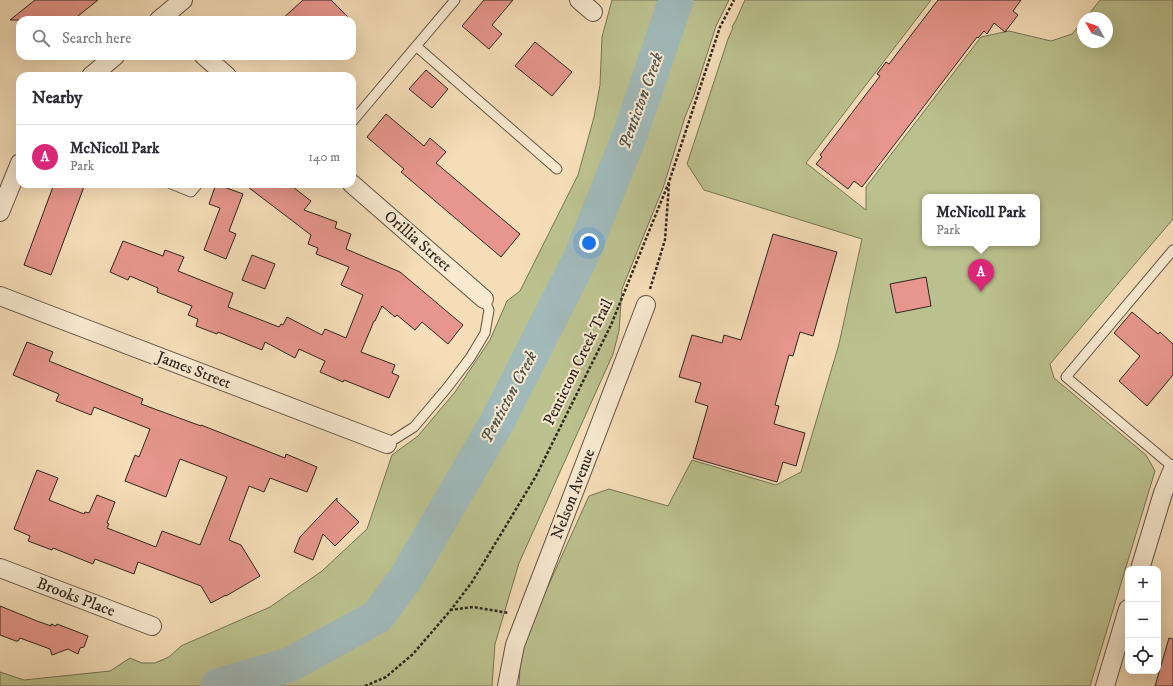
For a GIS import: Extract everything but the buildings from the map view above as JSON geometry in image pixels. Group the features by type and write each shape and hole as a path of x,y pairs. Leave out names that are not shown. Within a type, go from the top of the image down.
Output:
{"street":[{"path":"165,16 184,0"},
{"path":"579,0 593,12"},
{"path":"96,72 110,60"},
{"path":"209,60 222,72"},
{"path":"0,212 16,173"},
{"name":"Orillia Street","path":"356,187 484,299"},
{"name":"James Street","path":"0,296 388,444"},
{"name":"Nelson Avenue","path":"507,686 515,645 646,305"},
{"path":"1141,566 1168,497 1173,468"},
{"name":"Brooks Place","path":"0,568 152,626"},
{"path":"1105,686 1125,619"}],"lane":[{"path":"356,117 455,0"},
{"path":"416,46 557,169"},
{"path":"181,188 191,192 194,188"},
{"path":"1173,250 1066,377 1173,468"},
{"path":"388,444 414,427 470,358 486,332 489,310 484,299"}],"path":[{"name":"Penticton Creek Trail","path":"365,686 386,677 413,654 450,610 472,582 536,476 610,325 669,182 720,27 734,0"},
{"path":"646,305 665,240 669,182"},
{"path":"450,610 473,607 504,612 525,618"}],"green space":[{"path":"612,0 729,0 716,26 663,188 622,289 619,331 613,354 519,563 495,644 492,686 0,686 0,672 24,680 110,671 130,658 142,663 155,663 169,657 181,646 270,607 322,571 367,529 392,455 418,436 455,392 490,340 507,301 520,291 578,175 594,117 600,85 602,37"},
{"path":"745,0 931,0 806,163 866,210 866,187 981,37 1009,31 1051,41 1072,34 1077,28 1077,48 1113,48 1113,12 1091,12 1100,0 1173,0 1173,219 1050,364 1054,378 1146,455 1155,471 1126,566 1125,566 1090,686 519,686 521,646 589,496 609,489 668,506 692,460 776,485 801,472 839,344 862,239 704,190 687,164 728,39 733,28 732,27"}],"waterway":[{"name":"Penticton Creek","path":"218,686 289,665 377,617 406,578 496,424 581,257 631,132 676,0"}],"place":[{"name":"McNicoll Park","path":"981,292"}]}
